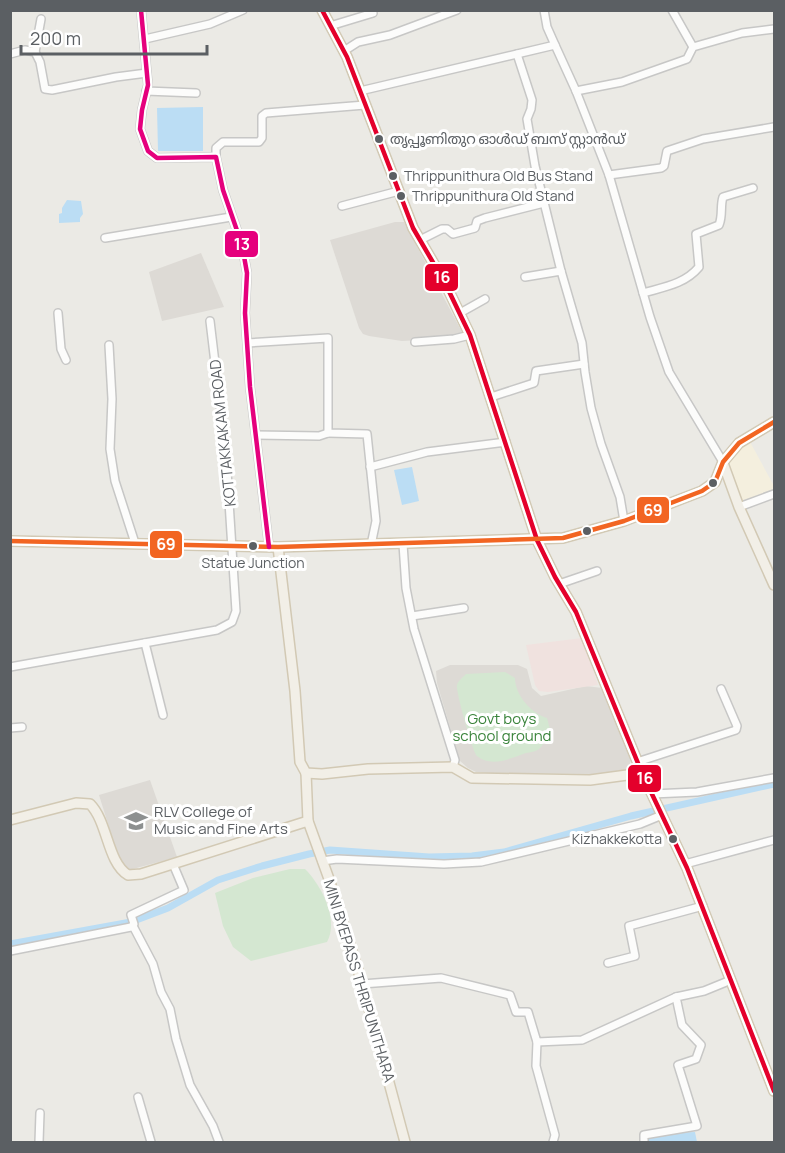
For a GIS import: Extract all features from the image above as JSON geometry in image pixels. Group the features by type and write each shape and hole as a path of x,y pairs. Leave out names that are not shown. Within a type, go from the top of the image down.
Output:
{"main road":[{"path":"322,10 344,51 413,228 470,335 537,540 576,612 642,773 685,864 774,1091"},
{"path":"10,542 273,547 563,538 624,521 702,491 715,483 723,462 739,444 774,422"},
{"path":"723,462 739,507 774,585"},
{"name":"MINI BYEPASS THRIPUNITHARA","path":"273,547 294,685 300,762 306,773 308,820 362,984 405,1143"},
{"path":"306,773 453,767 472,778 590,780 642,773"},
{"path":"10,820 76,803 86,803 96,811 119,866 126,874 141,874 308,820"}],"street":[{"path":"141,10 147,73 140,129 148,151 157,158 216,157"},
{"path":"145,39 210,24 243,10"},
{"path":"344,51 358,42 390,35 457,10"},
{"path":"544,10 547,27 576,91 609,175 669,372 723,462"},
{"path":"672,10 693,47"},
{"path":"330,26 373,13"},
{"path":"41,19 35,52 40,62 45,90 147,73"},
{"path":"576,91 622,82 687,59 693,47 741,33 774,30"},
{"path":"360,91 555,45"},
{"path":"10,54 25,50 35,52"},
{"path":"517,54 532,100 527,119 544,203 582,343 591,408 620,497 624,521"},
{"path":"146,91 196,93"},
{"path":"273,547 256,435 244,313 247,273 242,245 223,190 216,148 223,142 259,142 262,138 262,116 266,113 365,105"},
{"path":"609,175 661,168 664,166 667,151 703,139 774,127"},
{"path":"643,292 676,284 695,271 699,267 696,234 719,225 722,217 723,197 753,188"},
{"path":"342,206 399,191"},
{"path":"420,240 442,229 447,229 453,234 464,232 475,228 477,221 485,218 544,203"},
{"path":"105,238 231,217"},
{"path":"525,277 561,271"},
{"path":"460,313 485,299"},
{"path":"58,313 61,349 66,360"},
{"name":"KOTTAKKAKAM ROAD","path":"145,643 217,630 232,622 236,611 233,546 219,383 210,321"},
{"path":"415,342 454,339 470,335"},
{"path":"247,343 328,338 328,433"},
{"path":"109,345 112,399 110,449 115,481 135,543"},
{"path":"491,397 534,383 536,370 584,364"},
{"path":"256,435 367,434 376,520 370,545"},
{"path":"370,467 427,452 506,441"},
{"path":"739,507 774,494"},
{"path":"403,544 406,588 412,616 455,760 453,767"},
{"path":"559,584 597,571"},
{"path":"412,616 464,608"},
{"path":"10,667 145,643 163,715"},
{"path":"638,762 736,730 737,726 721,689"},
{"path":"10,728 22,727"},
{"path":"654,798 774,778"},
{"path":"322,860 444,864 482,862 640,824 662,815"},
{"path":"685,864 774,840"},
{"path":"173,864 184,890 131,915 170,1009 190,1085 213,1126 219,1143"},
{"path":"608,963 635,956 629,926 703,906"},
{"path":"10,951 133,923"},
{"path":"362,984 441,978 510,995 516,1012 528,1012 537,1042 536,1066 555,1135 552,1143"},
{"path":"537,1042 582,1040 676,997 704,991 731,980"},
{"path":"644,1143 644,1135 697,1126 678,1065 696,1059 701,1045 682,1025 676,997"},
{"path":"138,1097 151,1143"},
{"path":"39,1143 40,1113"}],"shaded area":[{"path":"395,222 404,222 463,334 438,339 402,341 369,336 363,334 359,328 330,240"},
{"path":"201,253 224,307 162,321 149,272"},
{"path":"749,440 774,486 774,492 740,504 727,463"},
{"path":"582,638 598,685 548,692 539,691 535,685 526,645"},
{"path":"450,665 518,665 527,669 532,688 541,696 586,686 602,688 626,741 631,758 629,769 598,774 491,773 476,772 468,768 460,761 437,683 436,671"},
{"name":"RLV College of Music and Fine Arts","path":"150,780 177,857 129,870 118,856 99,795"}],"green space":[{"name":"Govt boys school ground","path":"505,672 515,678 521,697 530,708 547,718 550,729 543,744 537,750 502,761 483,760 477,756 468,733 457,685 466,674"},
{"path":"290,869 305,869 323,894 331,924 327,942 251,961 233,947 223,926 215,893 253,878"}],"water":[{"path":"203,107 203,151 158,151 157,108"},
{"path":"67,200 81,201 83,214 80,222 59,223 59,214 62,213"},
{"path":"412,467 419,501 402,505 394,470"},
{"path":"695,1132 697,1142 648,1142 648,1134"}],"waterway":[{"path":"10,944 131,922 168,908 218,880 309,854 330,850 429,857 472,856 504,852 631,816 774,784"}],"transit line":[{"name":"13","path":"141,10 148,85 140,129 148,151 157,158 216,157 223,190 242,245 247,273 245,313 250,387 269,547"},
{"name":"16","path":"322,10 347,57 413,228 445,283 470,335 537,540 576,612 642,773 687,868 774,1091"},
{"name":"69","path":"10,541 278,547 563,538 624,521 702,491 715,482 723,462 739,443 774,422"}],"place":[{"name":"തൃപ്പൂണിതുറ ഓൾഡ് ബസ് സ്റ്റാൻഡ്","path":"379,139"},
{"name":"Thrippunithura Old Bus Stand","path":"393,176"},
{"name":"Thrippunithura Old Stand","path":"401,196"},
{"name":"Statue Junction","path":"253,546"},
{"name":"RLV College of Music and Fine Arts","path":"136,821"},
{"name":"Kizhakkekotta","path":"673,839"}]}
